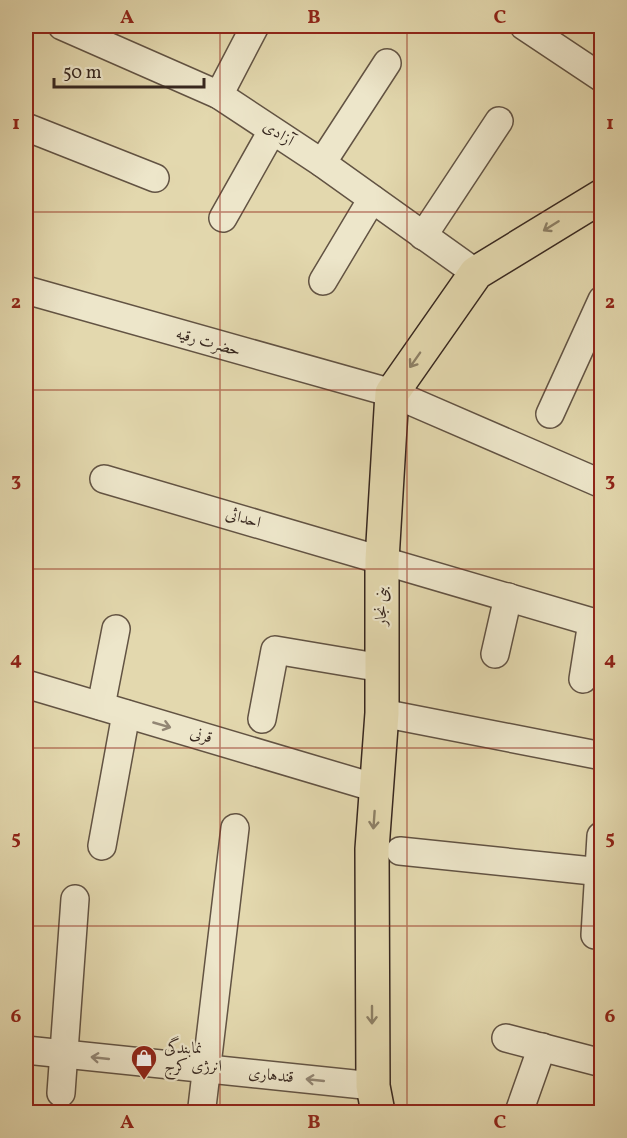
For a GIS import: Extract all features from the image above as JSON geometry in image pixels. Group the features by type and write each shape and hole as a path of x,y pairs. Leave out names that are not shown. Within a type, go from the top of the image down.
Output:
{"main road":[{"path":"392,393 476,273 598,201"},
{"name":"بنی نجار","path":"375,1099 372,849 382,713 382,560 392,393"}],"street":[{"name":"آزادی","path":"62,26 219,94 322,163 476,273"},
{"path":"219,94 255,26"},
{"path":"524,26 602,78"},
{"path":"322,163 387,63"},
{"path":"423,236 499,121"},
{"path":"26,127 155,178"},
{"path":"223,218 272,130"},
{"path":"323,281 372,199"},
{"name":"حضرت رقیه","path":"26,290 392,393 602,484"},
{"path":"550,414 602,300"},
{"name":"احداثی","path":"104,479 597,623"},
{"path":"495,654 508,597"},
{"path":"584,679 597,623"},
{"path":"101,706 116,629"},
{"path":"262,719 275,650 382,668"},
{"name":"قرنی","path":"26,684 376,788"},
{"path":"382,713 602,756"},
{"path":"102,846 126,714"},
{"path":"202,1107 235,828"},
{"path":"595,935 601,836"},
{"path":"400,851 600,871"},
{"path":"61,1093 75,899"},
{"path":"506,1038 602,1063"},
{"path":"519,1113 542,1047"},
{"name":"قندهاری","path":"26,1050 207,1069 375,1099"}],"place":[{"name":"نمایندگی انرژی کرج","path":"144,1081"}]}
